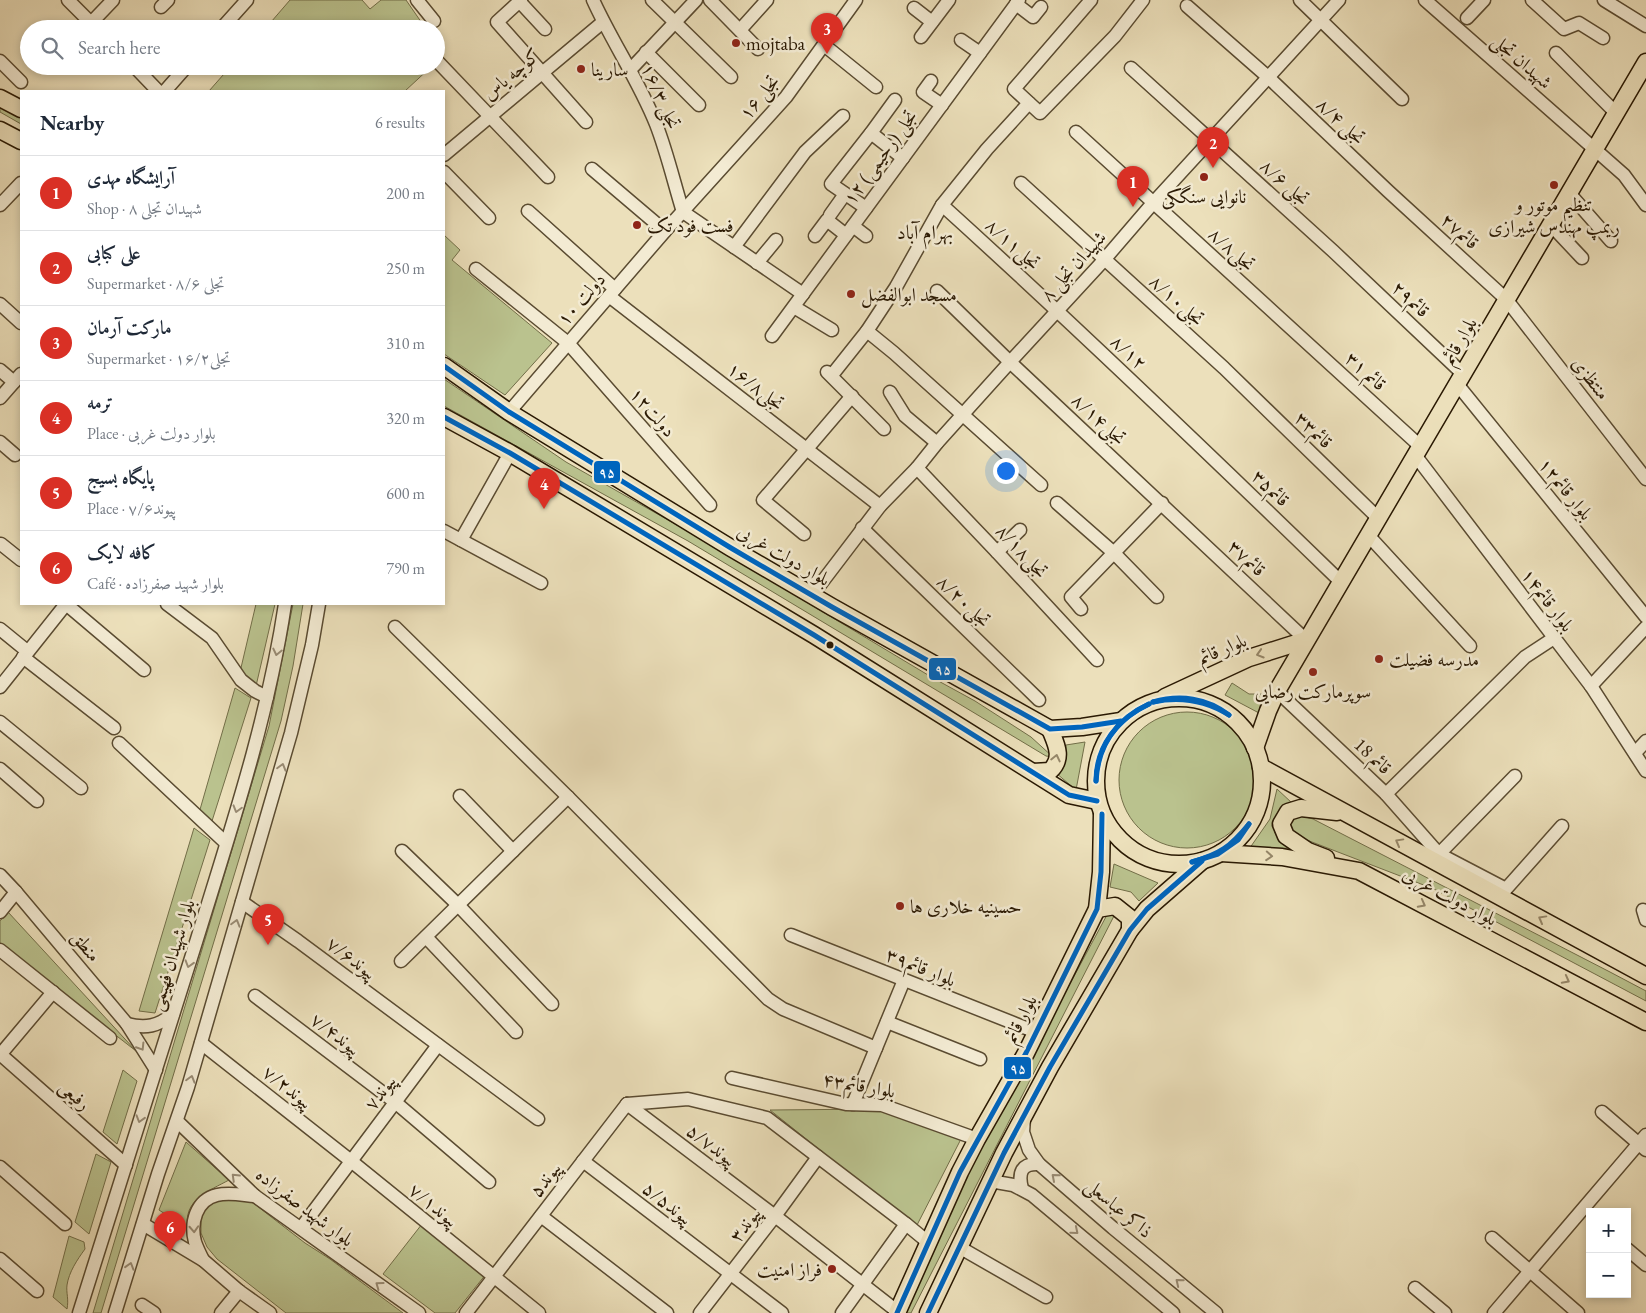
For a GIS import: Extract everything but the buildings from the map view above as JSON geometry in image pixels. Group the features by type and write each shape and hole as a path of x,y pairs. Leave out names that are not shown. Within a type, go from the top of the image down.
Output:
{"main road":[{"name":"بلوار قائم","path":"1255,748 1268,710 1306,640 1646,62"},
{"path":"0,98 20,108"},
{"path":"0,130 20,141"},
{"name":"بلوار دولت غربی","path":"445,367 509,412 731,548 1050,729"},
{"path":"445,418 510,453 805,630 1069,795 1099,808"},
{"name":"بلوار قائم","path":"1155,701 1249,658 1306,640"},
{"path":"1175,698 1195,700 1214,706 1236,721 1245,731 1255,748 1261,767 1262,788 1258,807 1249,825 1237,841 1221,853 1202,861 1182,864 1162,863 1143,856 1126,846 1112,831 1099,808 1095,775 1099,755 1108,737 1136,709 1155,701 1175,698"},
{"path":"1033,772 1050,770 1057,761 1058,749 1050,729 1082,727 1122,721"},
{"name":"بلوار دولت غربی","path":"1261,767 1646,976"},
{"name":"بلوار قائم","path":"897,1313 960,1172 1036,1032 1097,909 1101,872 1099,808"},
{"path":"1347,813 1301,808 1288,812 1281,824 1286,836 1308,851 1359,871"},
{"name":"بلوار دولت غربی","path":"1221,853 1282,857 1359,871 1646,1022"},
{"path":"928,1313 990,1181 1024,1115 1130,930 1147,909 1202,861"},
{"path":"1097,909 1115,906 1130,918 1130,930"}],"street":[{"path":"68,0 88,20"},
{"path":"98,20 113,0"},
{"path":"229,20 247,0"},
{"path":"417,0 433,20"},
{"name":"۱۶/۳ تجلی","path":"593,0 656,124 683,212"},
{"path":"652,0 731,77"},
{"path":"630,70 696,0"},
{"path":"710,0 758,49"},
{"path":"740,30 767,0"},
{"name":"۱۶ تجلی","path":"683,212 786,96 856,0"},
{"path":"1091,0 1014,89 1040,113 1115,36 1143,0"},
{"path":"1300,0 1402,99"},
{"name":"شهیدان تجلی ۸","path":"813,594 880,506 917,468 962,415 1338,0"},
{"name":"شهیدان تجلی","path":"1425,0 1624,175 1646,205"},
{"path":"1467,18 1484,0"},
{"path":"1532,0 1564,30 1579,23 1603,38"},
{"path":"1604,0 1646,26"},
{"path":"545,29 520,1 497,22 586,122"},
{"path":"921,37 944,2"},
{"path":"1017,2 1033,17 1041,7"},
{"name":"۱۲ تجلی (رحیمی)","path":"772,336 1017,2"},
{"name":"۸/۴ تجلی","path":"1187,6 1268,77 1388,191"},
{"path":"914,8 932,22"},
{"name":"کوچه یاس","path":"445,154 603,22"},
{"path":"961,40 980,53"},
{"path":"824,45 876,87"},
{"path":"646,52 698,105"},
{"path":"1556,53 1616,113"},
{"path":"0,61 21,82"},
{"name":"تجلی ۸/۶","path":"1131,68 1333,252"},
{"path":"445,69 548,177"},
{"path":"143,75 157,90"},
{"path":"166,90 180,75"},
{"path":"931,81 923,92 942,105"},
{"path":"866,208 831,184 894,100"},
{"path":"884,429 830,374 867,331 906,271 942,205 987,149 1029,103"},
{"path":"734,247 805,152 843,116"},
{"name":"تجلی۸/۸","path":"1076,132 1286,324"},
{"path":"871,133 903,158"},
{"path":"592,169 665,231"},
{"path":"445,173 490,218"},
{"name":"تجلی۸/۱۰","path":"1021,183 1224,368"},
{"path":"0,205 20,184"},
{"name":"قائم۲۷","path":"1388,191 1506,299"},
{"path":"1569,193 1611,241"},
{"path":"830,215 845,194"},
{"name":"تجلی۸/۱۱","path":"942,205 1058,310"},
{"name":"تجلی۱۶/۸","path":"528,211 612,292 880,506"},
{"path":"683,212 803,294"},
{"name":"۱۰ دولت","path":"509,412 683,212"},
{"path":"814,236 827,220 866,236"},
{"path":"1550,224 1582,258"},
{"path":"757,263 776,240"},
{"name":"قائم۲۹","path":"1333,252 1460,379"},
{"name":"۱۲دولت","path":"476,268 568,343 710,505"},
{"name":"تجلی۸‌/۱۴","path":"937,291 1010,362 1162,503"},
{"name":"منتظزی","path":"1506,299 1646,479"},
{"path":"0,304 20,322"},
{"path":"794,307 832,330"},
{"name":"۸/۱۲","path":"1058,310 1175,421"},
{"name":"قائم ۳۱","path":"1286,324 1418,451"},
{"path":"867,331 1041,485"},
{"name":"قائم۳۳","path":"1224,368 1378,518"},
{"path":"0,370 19,377 0,398"},
{"name":"بلوار قائم۱۲","path":"1460,379 1646,617"},
{"path":"890,392 905,416 937,443"},
{"path":"804,534 762,500 852,396"},
{"name":"قائم۳۵","path":"1175,421 1341,582"},
{"path":"0,442 16,455"},
{"name":"بلوار قائم۱۴","path":"1418,451 1591,686 1646,771"},
{"path":"461,540 510,453"},
{"name":"تجلی۸/۱۸","path":"917,468 998,552 1097,660"},
{"path":"1057,503 1114,553 1157,597"},
{"path":"1080,609 1071,597 1162,503"},
{"name":"قائم۳۷","path":"1162,503 1306,640"},
{"path":"998,552 1020,530"},
{"path":"445,532 541,583"},
{"name":"تجلی۸/۲۰","path":"858,534 1039,700"},
{"path":"1368,535 1470,646"},
{"path":"1,544 20,559"},
{"path":"0,687 65,605"},
{"path":"67,605 144,670"},
{"path":"168,605 212,638 241,680 255,691 267,697"},
{"name":"بلوار شهیدان فهیمی","path":"79,1313 226,843 267,697 286,605"},
{"path":"115,1313 201,1043 292,733 312,645 319,605"},
{"path":"395,627 568,797 768,999 783,1009 876,1048"},
{"path":"1591,686 1646,627"},
{"path":"0,629 25,654 114,728"},
{"path":"1386,794 1525,657 1554,638"},
{"name":"18 قائم","path":"1277,691 1386,794 1439,854"},
{"path":"0,722 81,788"},
{"path":"1635,753 1646,741"},
{"path":"119,743 226,843"},
{"path":"0,769 37,801"},
{"path":"1515,776 1439,854 1506,889 1562,826"},
{"path":"460,796 513,852"},
{"path":"401,961 568,797"},
{"path":"402,851 458,905 552,1004"},
{"name":"منطق","path":"0,875 127,1024 156,1070"},
{"path":"0,912 16,892"},
{"name":"پیوند۷/۶","path":"242,902 538,1120"},
{"name":"بلوار قائم۳۹","path":"792,935 1036,1032"},
{"path":"426,937 516,1032"},
{"path":"0,950 110,1038"},
{"path":"853,1104 904,980"},
{"path":"0,1054 53,992"},
{"name":"پیوند۷/۴","path":"255,996 395,1102 489,1182"},
{"path":"127,1024 154,1026 173,1014"},
{"path":"887,1022 980,1059"},
{"name":"پیوند۷/۲","path":"201,1043 351,1161"},
{"name":"پیوند۷","path":"301,1228 438,1045"},
{"name":"رفیعی","path":"0,1054 126,1165"},
{"name":"بلوار قائم۴۳","path":"732,1078 846,1104 882,1105 977,1139"},
{"path":"626,1104 688,1099 767,1118 929,1243"},
{"name":"پیوند۵","path":"466,1313 626,1104"},
{"name":"پیوند۵/۷","path":"626,1104 775,1216 897,1313"},
{"path":"1591,1208 1644,1143 1602,1112"},
{"name":"ذاکر عباسعلی","path":"1024,1115 1023,1132 1029,1150 1039,1164 1216,1313"},
{"name":"بلوار شهید صفرزاده","path":"177,1121 255,1196 419,1313"},
{"name":"پیوند۳","path":"700,1313 818,1157"},
{"name":"پیوند۷/۱","path":"351,1161 539,1313"},
{"name":"پیوند۵/۵","path":"583,1161 782,1313"},
{"path":"1022,1189 1020,1174 1024,1167 1031,1163 1039,1164"},
{"path":"0,1167 64,1224"},
{"path":"990,1181 1008,1184 1032,1195 1173,1313"},
{"path":"203,1260 195,1242 193,1223 200,1205 214,1196 229,1194 255,1196"},
{"path":"1494,1313 1530,1271 1586,1214"},
{"path":"541,1216 667,1313"},
{"path":"143,1224 203,1260 239,1291 270,1313"},
{"path":"842,1313 906,1224"},
{"path":"1492,1238 1578,1313"},
{"path":"959,1248 1046,1297"},
{"path":"1631,1252 1646,1265"},
{"path":"0,1259 37,1291"},
{"path":"1416,1288 1444,1313"},
{"path":"221,1313 239,1291"},
{"path":"142,1305 154,1313"}],"green space":[{"path":"290,0 362,0 370,9 381,0 406,0 420,20 273,20"},
{"path":"223,75 422,75 406,90 210,90"},
{"path":"0,100 20,111 20,123 0,112"},
{"path":"445,236 460,250 452,260 552,343 505,395 445,355"},
{"path":"445,380 566,462 698,537 933,678 975,701 1031,737 1053,757 1046,756 688,541 445,407"},
{"path":"256,605 275,605 256,686 240,672"},
{"path":"293,605 303,605 293,666 281,721 101,1313 93,1313 269,726"},
{"path":"1232,683 1249,694 1262,694 1259,713 1225,695"},
{"path":"235,688 251,698 212,821 199,813"},
{"path":"1187,712 1213,717 1225,723 1235,732 1244,742 1250,754 1255,780 1250,806 1244,818 1235,828 1225,837 1213,843 1187,848 1161,843 1149,837 1139,828 1130,818 1124,806 1119,780 1124,754 1130,742 1139,732 1149,723 1161,717"},
{"path":"1085,742 1076,790 1056,773 1063,767 1066,745"},
{"path":"1277,789 1292,803 1284,808 1274,819 1275,833 1288,848 1247,852 1270,819"},
{"path":"1298,815 1313,819 1646,991 1646,1001 1434,889 1299,837 1290,831 1290,818"},
{"path":"194,828 210,840 155,1013 139,1011"},
{"path":"1114,864 1158,883 1139,901 1131,892 1110,887"},
{"path":"8,912 136,1051 0,945 0,921"},
{"path":"1108,913 1115,914 911,1313 906,1313 964,1181"},
{"path":"123,1070 137,1081 117,1144 103,1132"},
{"path":"879,1109 961,1139 916,1227 770,1110"},
{"path":"186,1142 229,1180 206,1193 193,1204 187,1219 188,1229 159,1210"},
{"path":"96,1154 111,1162 89,1234 75,1222"},
{"path":"222,1198 248,1199 305,1243 330,1259 403,1313 286,1313 217,1259 207,1247 201,1233 201,1220 205,1208"},
{"path":"422,1224 486,1274 455,1313 435,1313 383,1274"},
{"path":"69,1236 84,1242 85,1249 68,1280 67,1309 53,1297"}],"transit line":[{"name":"۹۵","path":"445,367 509,412 731,548 1050,729 1082,727 1121,721"},
{"name":"۹۵","path":"445,418 510,453 814,635 1069,795 1097,801"},
{"name":"۹۵","path":"1153,702 1173,698 1193,699 1212,705 1229,715"},
{"name":"۹۵","path":"1153,702 1173,699 1192,701 1211,706 1229,715"},
{"name":"۹۵","path":"1096,781 1100,756 1111,735 1128,717 1149,704"},
{"name":"۹۵","path":"1096,781 1101,756 1111,735 1128,717 1149,704"},
{"name":"۹۵","path":"897,1313 960,1172 1026,1053 1097,909 1101,872 1102,814"},
{"name":"۹۵","path":"1192,862 1224,849 1249,824"},
{"name":"۹۵","path":"1192,862 1218,854 1238,840 1249,824"},
{"name":"۹۵","path":"928,1313 1004,1153 1050,1067 1130,930 1147,909 1202,861"}],"place":[{"name":"mojtaba","path":"736,43"},
{"name":"مارکت آرمان","path":"827,54"},
{"name":"سارینا","path":"581,69"},
{"name":"علی کبابی","path":"1213,168"},
{"name":"نانوایی سنگکی","path":"1204,177"},
{"name":"تنظیم موتور و ریمپ مهندس شیرازی","path":"1554,185"},
{"name":"آرایشگاه مهدی","path":"1133,207"},
{"name":"فست فود تک","path":"637,225"},
{"name":"مسجد ابوالفضل","path":"851,294"},
{"name":"ترمه","path":"544,509"},
{"name":"مدرسه فضیلت","path":"1379,659"},
{"name":"سوپرمارکت رضایی","path":"1313,672"},
{"name":"حسینیه خلاری ها","path":"900,906"},
{"name":"پایگاه بسیج","path":"268,945"},
{"name":"کافه لایک","path":"170,1252"},
{"name":"فراز امنیت","path":"832,1269"}],"district":[{"name":"بهرام آباد","path":"925,232"}]}
